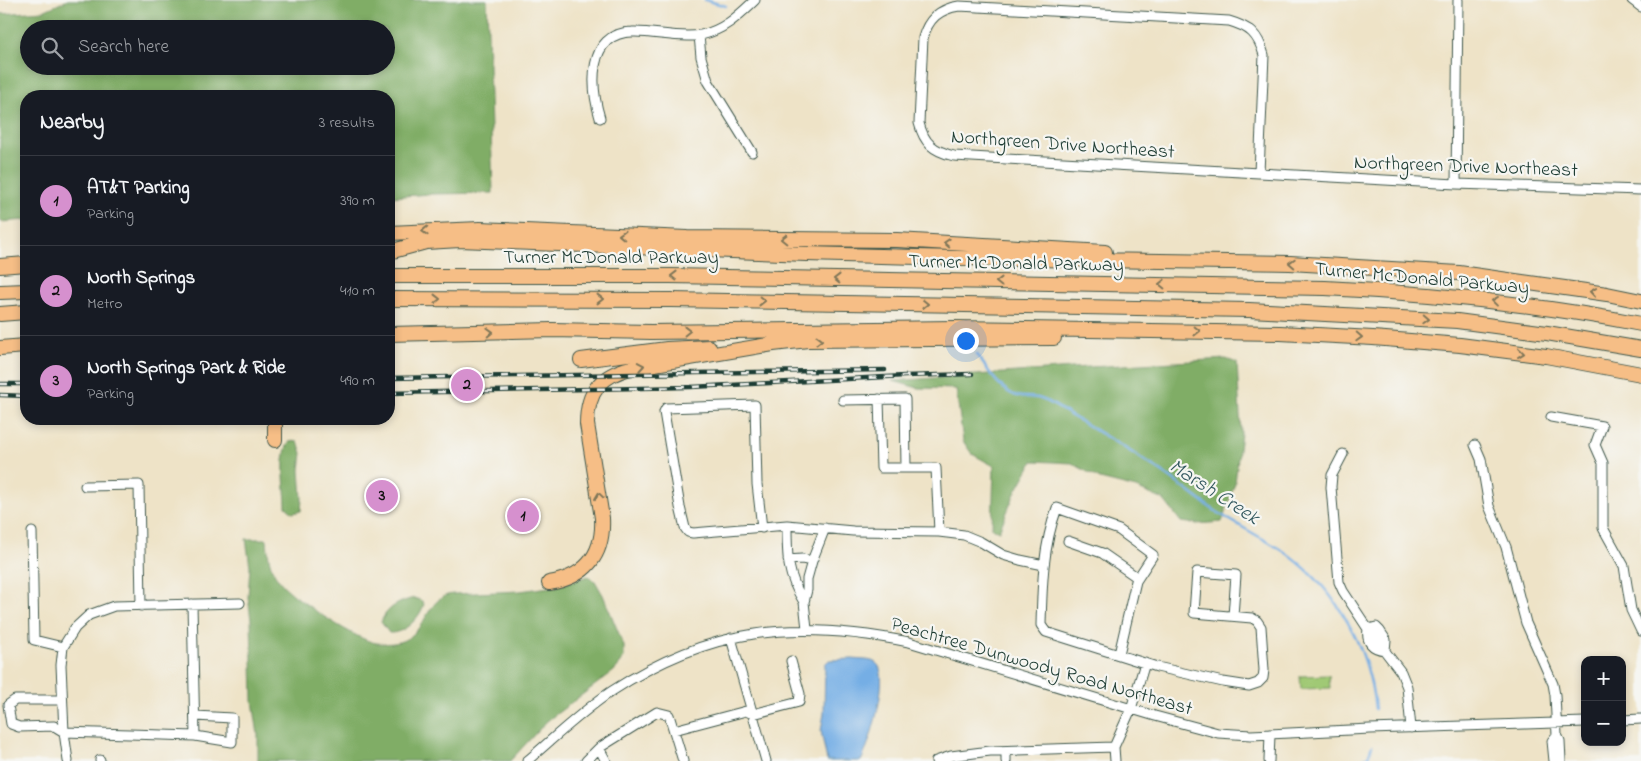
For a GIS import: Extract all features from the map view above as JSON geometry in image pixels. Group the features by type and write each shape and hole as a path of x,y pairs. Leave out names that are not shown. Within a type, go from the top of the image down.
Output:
{"highway":[{"path":"395,233 480,229 687,238 897,240 1075,250 1171,257 1205,262"},
{"path":"395,250 443,241 606,245 806,254 1290,263 1459,274 1607,294 1641,301"},
{"path":"0,266 20,264"},
{"name":"Turner McDonald Parkway","path":"395,276 680,276 1325,288 1415,293 1506,303 1641,324"},
{"path":"0,292 20,291"},
{"name":"Turner McDonald Parkway","path":"395,299 671,300 1249,310 1457,321 1547,333 1641,349"},
{"path":"0,314 20,312"},
{"path":"395,334 552,330 651,332 903,328 1280,333 1460,345 1546,356 1641,374"},
{"path":"549,583 560,581 580,572 589,564 600,544 603,532 602,518 587,424 587,413 594,392 609,375 632,368 772,344 808,340 987,340 1120,336 1141,330"},
{"path":"581,360 667,349 772,344"},
{"path":"0,348 20,346"},
{"path":"275,425 275,440"}],"street":[{"path":"600,118 595,100 594,67 598,53 608,40 618,34 630,32 699,35 716,31 732,22 755,0"},
{"path":"1456,184 1458,0"},
{"path":"1632,0 1641,7"},
{"name":"Northgreen Drive Northeast","path":"1259,173 1264,55 1257,37 1242,25 1229,21 959,6 939,12 931,19 926,28 923,38 919,123 926,140 933,148 954,156 1456,184 1641,190"},
{"path":"699,35 708,81 752,152"},
{"path":"878,399 881,468 936,468 939,532"},
{"path":"842,400 905,399 906,468"},
{"path":"762,528 756,484 755,405 666,408 664,412 680,507 688,532 762,528 787,526 853,531 939,532 964,535 981,542 1002,555 1044,564"},
{"path":"1551,417 1602,426 1594,445 1603,463 1603,528 1624,566 1631,610 1641,631"},
{"path":"1475,446 1481,459 1489,506 1506,548 1526,623 1553,684 1561,761"},
{"path":"1343,454 1332,476 1331,487 1340,582 1343,591 1368,629 1402,672 1407,687 1411,728"},
{"path":"85,486 139,485 141,606"},
{"path":"1119,654 1136,581 1153,555 1119,530 1057,508 1049,533 1044,564 1041,625 1046,632 1144,663 1223,682 1249,686 1258,683 1263,678 1261,627 1252,618 1194,613 1197,572 1236,575 1233,616"},
{"path":"787,526 788,560 792,581 804,602"},
{"path":"807,629 804,602 808,579 812,561 825,528"},
{"path":"32,532 34,640 63,647"},
{"path":"1068,541 1102,553 1138,578"},
{"path":"788,560 802,559 812,561"},
{"path":"792,581 808,579"},
{"path":"68,761 62,700 61,665 63,647 75,628 89,614 114,606 240,603"},
{"path":"192,604 195,736"},
{"name":"Peachtree Dunwoody Road Northeast","path":"528,761 566,727 610,692 644,671 695,648 731,638 752,634 807,629 869,634 908,642 1131,709 1236,735 1581,722"},
{"path":"731,638 766,761"},
{"path":"674,730 746,711 752,714 800,702 800,694 791,661"},
{"path":"1115,761 1114,747 1131,709 1144,663"},
{"path":"62,700 15,700 8,705 11,724 19,727 54,726 64,732 195,736 232,742 232,718 194,716"},
{"path":"586,761 599,748 657,712 669,715 682,761"},
{"path":"1626,720 1641,719"},
{"path":"1269,761 1270,734"},
{"path":"1552,759 1552,741 1557,734"},
{"path":"936,761 952,756 1006,750 1114,747"},
{"path":"599,748 606,761"},
{"path":"1006,750 1006,761"}],"green space":[{"path":"68,0 487,0 493,193 395,197 395,90 20,90 20,220 0,222 0,14 43,11"},
{"path":"1226,359 1237,363 1241,433 1235,483 1222,522 1197,524 1181,522 1164,500 1136,488 1100,479 1072,463 1033,461 1015,493 999,531 992,528 994,466 972,454 963,441 956,389 918,388 893,381 1072,368"},
{"path":"290,441 298,442 302,453 300,470 301,511 293,513 286,507 284,472 285,455"},
{"path":"246,539 267,539 273,570 278,579 295,596 350,632 378,643 396,643 407,638 419,627 432,607 447,595 520,591 557,586 588,576 595,581 603,595 624,646 624,657 614,671 547,721 510,761 258,761 258,735 253,701 251,620 248,597 250,566"},
{"path":"414,598 422,601 424,604 419,615 406,628 395,633 389,633 381,622 387,612 399,603"},
{"path":"1329,675 1330,688 1301,689 1300,676"}],"water":[{"path":"853,659 874,662 880,670 882,681 878,710 861,761 827,761 821,731 824,713 825,664 829,660"}],"waterway":[{"name":"Marsh Creek","path":"705,0 726,6"},
{"name":"Marsh Creek","path":"977,355 1007,391 1015,396 1038,398 1054,405 1148,463 1211,508 1289,555 1307,570 1336,604 1358,643 1372,686 1375,709"},
{"name":"Marsh Creek","path":"1356,761 1368,757 1372,746"}],"railway":[{"path":"395,378 885,370"},
{"path":"395,393 691,387 972,374"},
{"path":"0,384 20,384"},
{"path":"0,395 20,396"}],"place":[{"name":"North Springs","path":"467,385"},
{"name":"North Springs Park & Ride","path":"382,496"},
{"name":"AT&T Parking","path":"523,516"}]}
